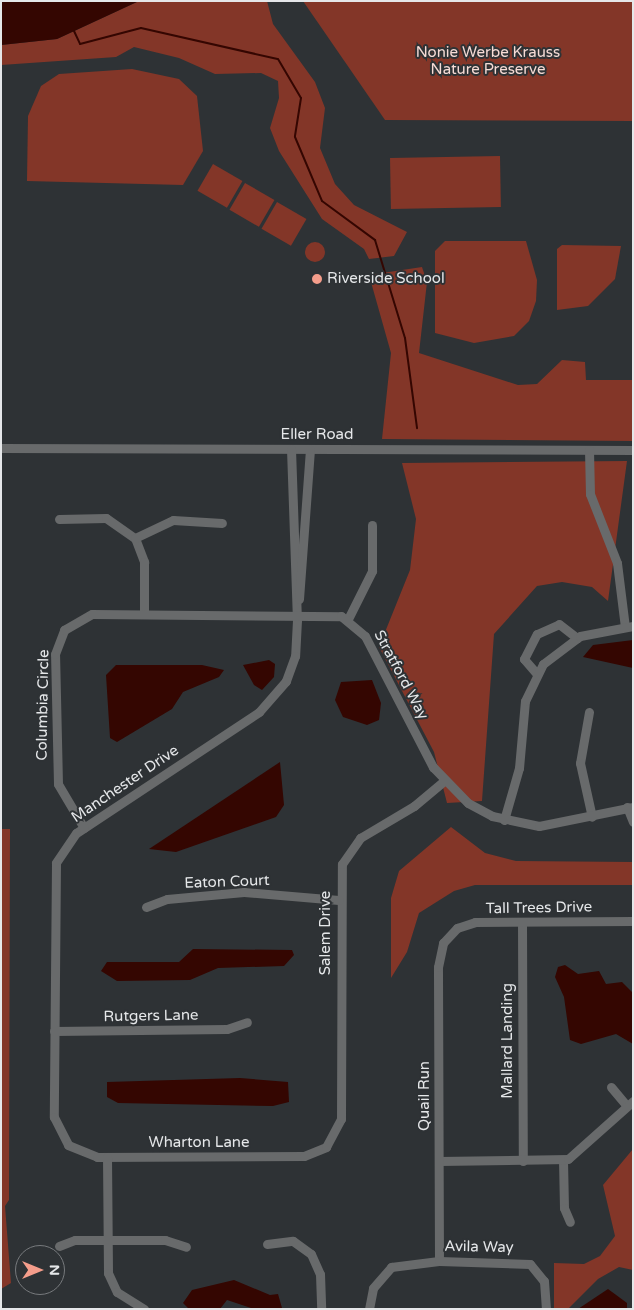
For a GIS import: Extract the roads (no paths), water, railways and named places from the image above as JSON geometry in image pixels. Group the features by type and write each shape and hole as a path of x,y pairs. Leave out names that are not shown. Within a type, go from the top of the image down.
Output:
{"street":[{"name":"Eller Road","path":"1,448 633,450"},
{"name":"Manchester Drive","path":"291,449 296,614"},
{"name":"Manchester Drive","path":"62,1138 54,1117 53,878 62,850 84,828 270,702 293,664 310,449"},
{"path":"504,820 519,768 525,701 537,674 557,650 577,638 629,627 616,558 590,494 589,450"},
{"path":"59,519 106,518 135,538 144,562 144,614 296,614 348,619 372,571 372,524"},
{"path":"135,538 174,520 222,523"},
{"name":"Columbia Circle","path":"84,828 58,784 55,654 72,622 92,614 144,614"},
{"name":"Stratford Way","path":"348,619 365,636 444,781 468,803 504,820 548,826 630,807 633,822"},
{"path":"537,674 524,659 537,634 560,624 577,638"},
{"path":"589,712 580,763 592,817"},
{"name":"Salem Drive","path":"335,1136 341,1109 340,874 354,844 444,781"},
{"name":"Eaton Court","path":"146,907 167,898 236,893 339,900"},
{"name":"Tall Trees Drive","path":"450,935 475,922 633,921"},
{"name":"Mallard Landing","path":"522,922 523,1161"},
{"name":"Quail Run","path":"440,1261 438,967 441,948 450,935"},
{"name":"Rutgers Lane","path":"54,1031 227,1028 247,1022"},
{"path":"439,1161 563,1160 585,1148 629,1103 611,1087"},
{"name":"Wharton Lane","path":"62,1138 77,1152 107,1157 304,1156 322,1150 335,1136"},
{"path":"107,1157 107,1240 110,1282 122,1297 144,1309"},
{"path":"563,1160 564,1208 570,1222"},
{"path":"62,1245 75,1240 170,1240 186,1247"},
{"path":"268,1244 287,1240 302,1245 319,1268 320,1309"},
{"name":"Avila Way","path":"369,1309 371,1293 380,1276 404,1262 440,1261 530,1264 544,1281 546,1309"}],"waterway":[{"path":"74,31 80,44 141,28 278,59 301,98 295,137 322,201 375,240 405,338 417,428"}],"place":[{"name":"Riverside School","path":"317,279"}],"park label":[{"name":"Nonie Werbe Krauss Nature Preserve","path":"488,60"}]}
